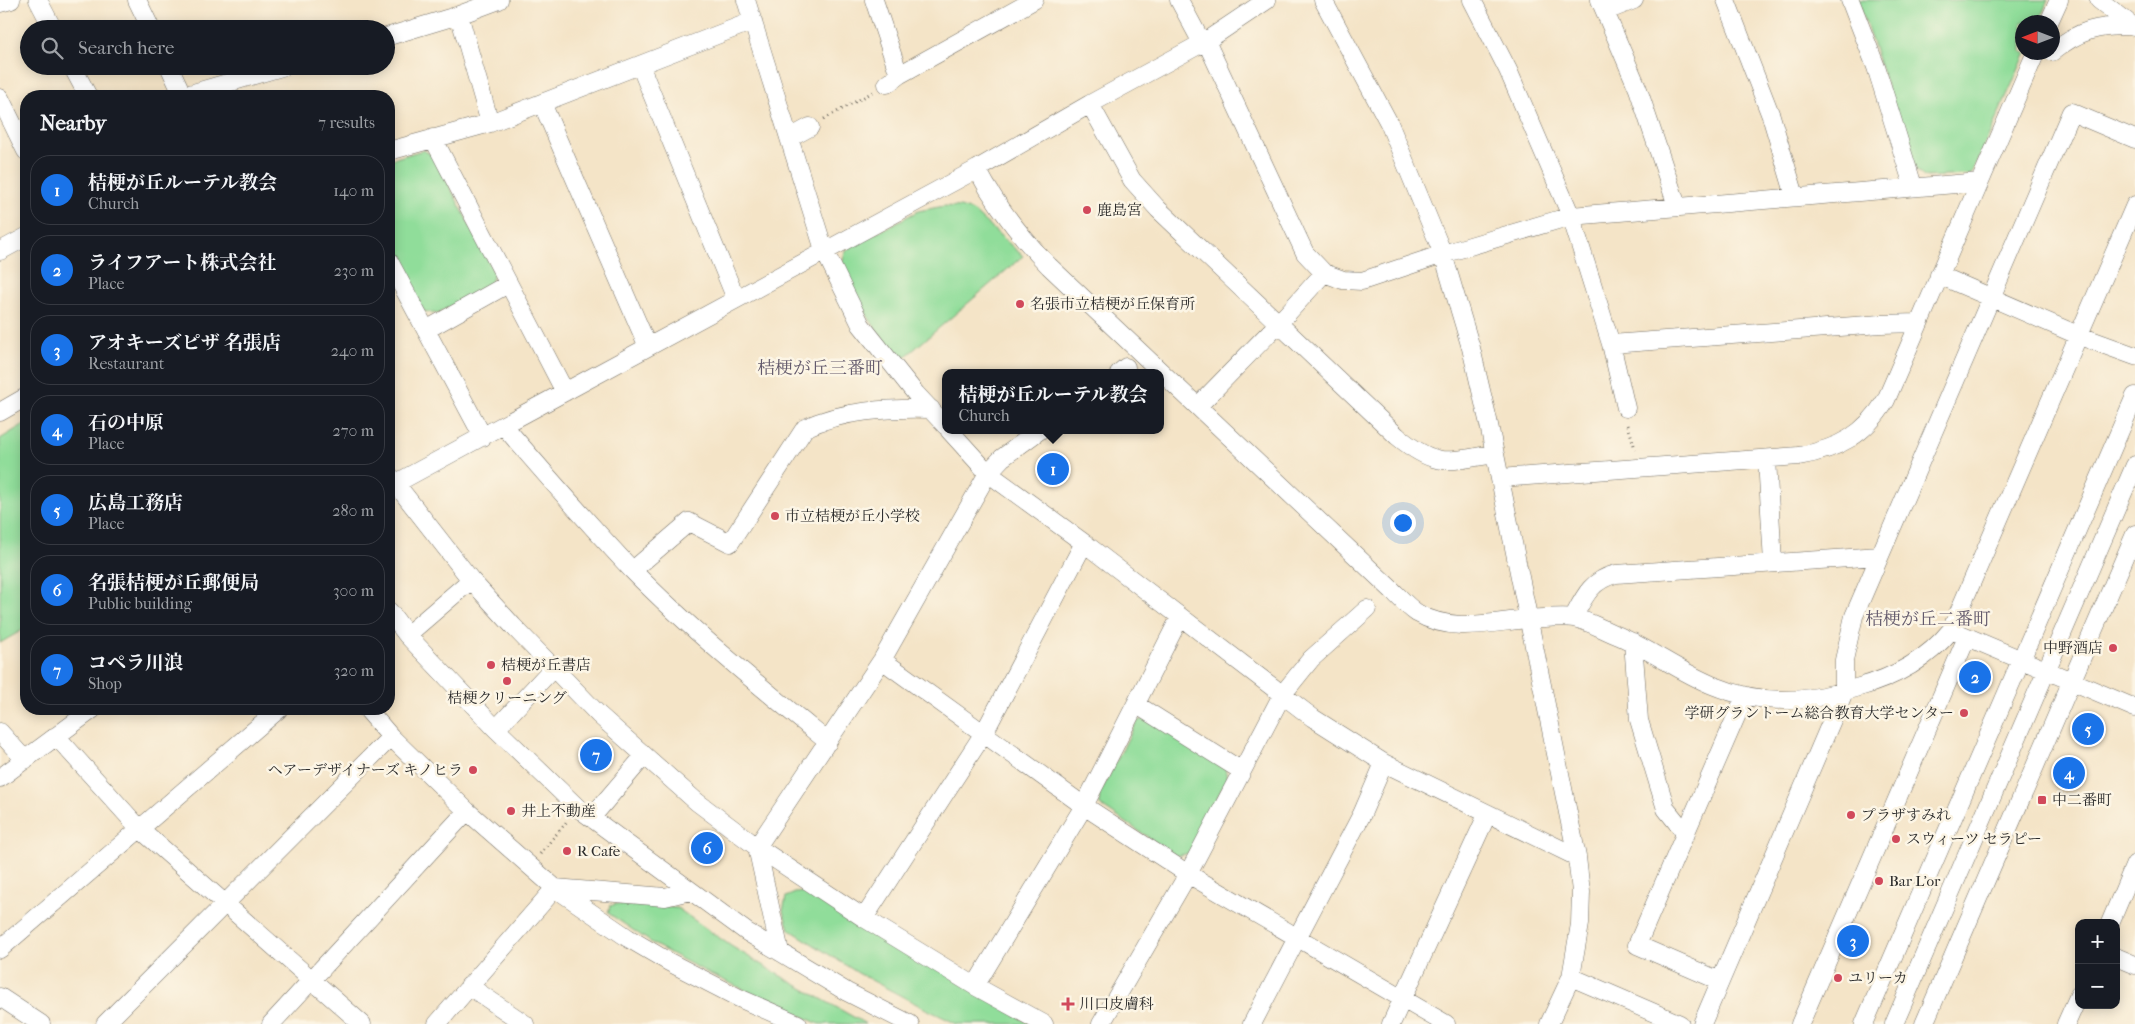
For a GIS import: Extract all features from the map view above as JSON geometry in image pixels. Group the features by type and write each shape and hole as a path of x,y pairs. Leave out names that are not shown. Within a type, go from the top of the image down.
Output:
{"street":[{"path":"0,3 11,0"},
{"path":"38,0 48,20"},
{"path":"137,0 147,20"},
{"path":"395,34 459,15 498,0"},
{"path":"746,0 824,250 861,325 916,394 942,422"},
{"path":"874,0 893,79 1034,0"},
{"path":"1179,0 1204,42 1305,254 1324,272 1343,280 1362,281 1443,254 1571,216 1913,186 1980,182"},
{"path":"395,480 504,426 977,168 1204,42 1267,0"},
{"path":"1323,0 1389,123 1443,254 1471,348 1500,478 1577,857 1581,892 1580,924 1571,977 1549,1024"},
{"path":"1472,0 1508,70 1571,216 1611,344 1626,408"},
{"path":"1634,0 1603,6 1638,89 1677,206"},
{"path":"1726,0 1771,116 1795,196"},
{"path":"1850,0 1876,67 1913,186"},
{"path":"2052,15 2058,0"},
{"path":"2099,0 2134,26"},
{"path":"459,15 490,122"},
{"path":"395,149 490,122 753,21"},
{"path":"2060,47 2076,36 2107,25 2134,26"},
{"path":"1500,478 1766,459 1820,452 1834,447 1869,424 1886,400 2033,60"},
{"path":"2023,82 2044,60"},
{"path":"640,64 736,299"},
{"path":"77,75 85,90"},
{"path":"173,75 180,90"},
{"path":"203,90 254,75"},
{"path":"0,98 6,124 20,143"},
{"path":"542,103 648,347"},
{"path":"1090,104 1118,157 1137,186 1158,209 1397,436 1422,454 1436,460 1448,461 1494,454"},
{"path":"1702,1024 1844,692 1844,660 1852,624 1878,556 1992,298 2071,112 2135,139"},
{"path":"790,138 810,126"},
{"path":"433,138 566,392"},
{"path":"977,168 990,194 1024,240 1159,369"},
{"path":"1164,374 1416,612 1430,619 1452,625 1467,626 1530,619 1574,618 1633,642 1713,686 1745,696 1777,701 1844,692 1896,674 1939,645 1951,630 2080,336 2135,205"},
{"path":"0,251 20,240"},
{"path":"395,272 483,437"},
{"path":"1198,406 1278,324 1324,272"},
{"path":"1939,275 2080,336 2135,356"},
{"path":"426,330 508,284"},
{"path":"1611,344 1881,324 1918,323"},
{"path":"1864,1024 2135,396"},
{"path":"0,412 20,400"},
{"path":"633,570 689,522 730,543 805,428 825,418 898,408 930,409"},
{"path":"504,426 558,489 633,570 699,634 828,742"},
{"path":"953,434 988,473 1084,543 1282,695 1354,746 1487,815 1577,857"},
{"path":"780,952 757,847 882,660 988,473 1002,458 1035,434"},
{"path":"1766,459 1773,563"},
{"path":"1894,1024 2135,465"},
{"path":"395,488 471,580 553,668 644,756 697,802 757,847 864,918 975,986 1044,1024"},
{"path":"1924,1024 2135,534"},
{"path":"864,918 984,733 1084,543"},
{"path":"1574,618 1588,590 1605,577 1616,574 1878,556"},
{"path":"407,635 471,580"},
{"path":"1101,1024 1188,874 1282,695 1311,659 1368,609"},
{"path":"975,986 1084,806 1137,705 1180,617"},
{"path":"395,619 407,635 496,729 585,813 747,932 847,992 910,1024"},
{"path":"1951,630 2135,708"},
{"path":"1800,1024 1967,637"},
{"path":"1633,642 1639,720 1666,809 1686,834"},
{"path":"882,660 1084,806 1188,874 1446,1024"},
{"path":"496,729 553,668"},
{"path":"1720,981 1637,945 1745,696"},
{"path":"1137,705 1242,771"},
{"path":"0,778 85,715"},
{"path":"0,949 272,715"},
{"path":"372,715 391,737 467,811 554,888 628,938 669,962 731,994 769,1018 798,1024"},
{"path":"0,732 25,760"},
{"path":"56,736 139,828 362,1024"},
{"path":"105,1024 391,737"},
{"path":"585,813 644,756"},
{"path":"1252,1024 1362,814 1384,763"},
{"path":"271,1024 467,811"},
{"path":"1391,1024 1487,815"},
{"path":"2112,919 2135,864"},
{"path":"554,888 665,897 690,891"},
{"path":"437,1024 554,888"},
{"path":"2120,959 2135,965"},
{"path":"1571,977 1680,1024"},
{"path":"469,986 525,1024"},
{"path":"0,997 41,1024"},
{"path":"2066,1024 2075,1004"}],"path":[{"path":"810,126 893,79"},
{"path":"1626,408 1625,415 1640,467"},
{"path":"531,866 585,813"}],"green space":[{"path":"1858,0 2048,0 2042,15 2015,15 2015,60 2023,60 1971,175 1924,177 1915,169"},
{"path":"423,150 434,156 494,272 491,284 437,314 423,311 395,257 395,158"},
{"path":"944,206 960,207 973,211 1023,256 898,363 865,312 845,275 842,264 845,253 850,247 918,211"},
{"path":"20,427 20,631 0,643 0,439"},
{"path":"1148,718 1225,767 1227,778 1190,853 1176,856 1100,805 1099,795 1137,721"},
{"path":"811,891 1030,1024 957,1024 858,973 789,929 783,911 786,897 795,893"},
{"path":"616,904 677,908 731,946 866,1024 819,1024 708,973 655,945 608,913 610,906"}],"place":[{"name":"鹿島宮","path":"1087,210"},
{"name":"名張市立桔梗が丘保育所","path":"1020,304"},
{"name":"桔梗が丘ルーテル教会","path":"1053,469"},
{"name":"市立桔梗が丘小学校","path":"775,516"},
{"name":"中野酒店","path":"2113,648"},
{"name":"桔梗が丘書店","path":"491,665"},
{"name":"ライフアート株式会社","path":"1975,677"},
{"name":"桔梗クリーニング","path":"507,681"},
{"name":"学研グラントーム総合教育大学センター","path":"1964,713"},
{"name":"広島工務店","path":"2088,729"},
{"name":"コペラ川浪","path":"596,755"},
{"name":"ヘアーデザイナーズ キノヒラ","path":"473,770"},
{"name":"石の中原","path":"2069,773"},
{"name":"中二番町","path":"2042,800"},
{"name":"井上不動産","path":"511,811"},
{"name":"プラザすみれ","path":"1851,815"},
{"name":"スウィーツ セラピー","path":"1896,839"},
{"name":"名張桔梗が丘郵便局","path":"707,848"},
{"name":"R Cafe","path":"567,851"},
{"name":"Bar L'or","path":"1879,881"},
{"name":"アオキーズピザ 名張店","path":"1853,941"},
{"name":"ユリーカ","path":"1838,978"},
{"name":"川口皮膚科","path":"1068,1004"}],"district":[{"name":"桔梗が丘三番町","path":"820,368"},
{"name":"桔梗が丘二番町","path":"1928,619"}]}
